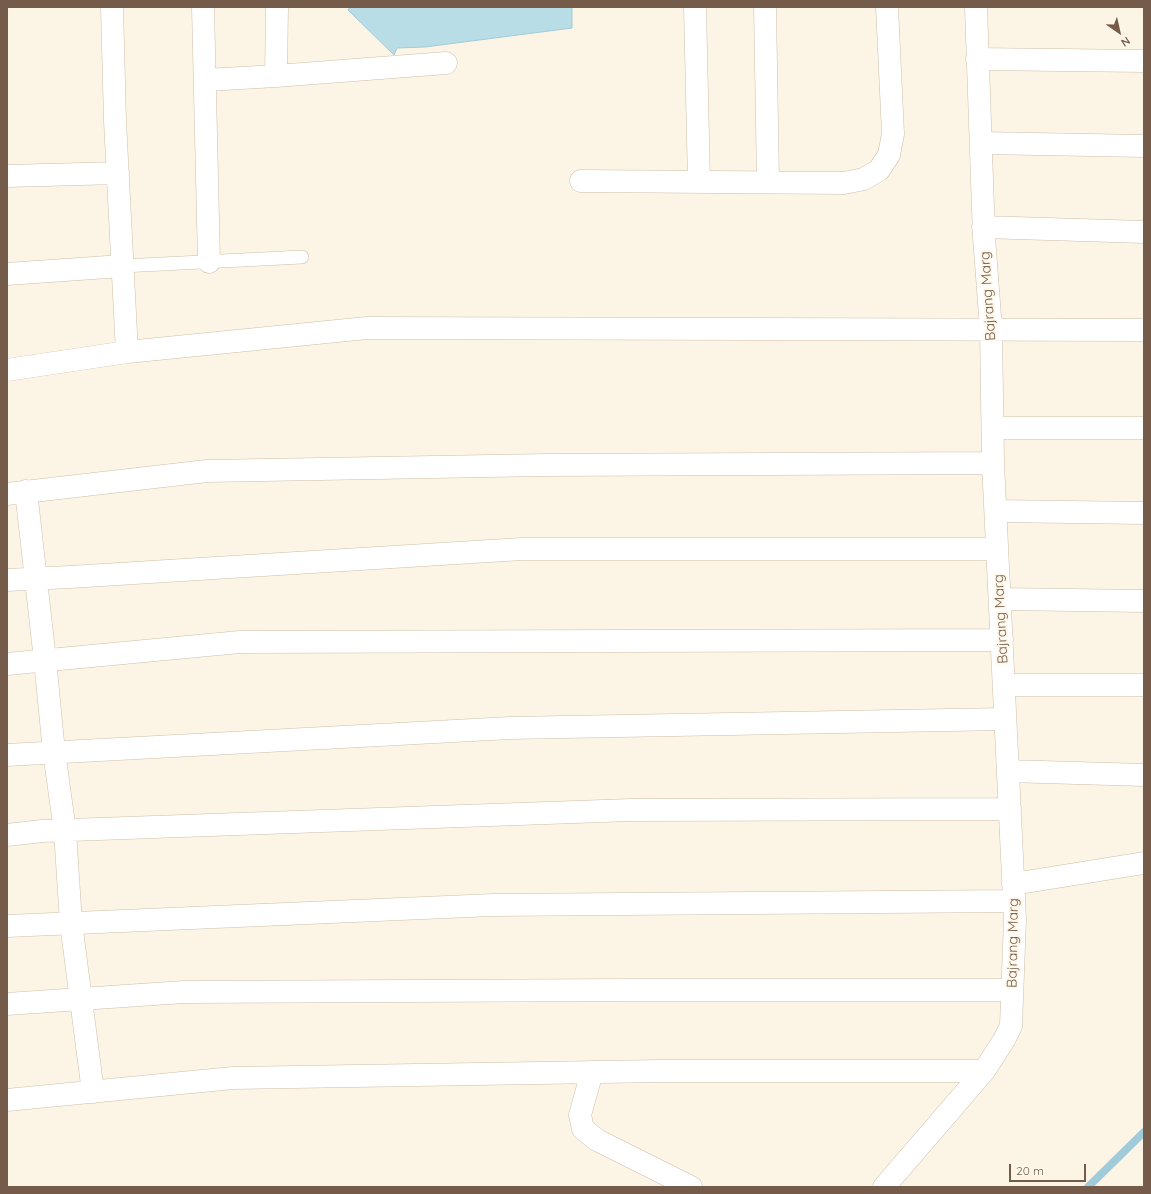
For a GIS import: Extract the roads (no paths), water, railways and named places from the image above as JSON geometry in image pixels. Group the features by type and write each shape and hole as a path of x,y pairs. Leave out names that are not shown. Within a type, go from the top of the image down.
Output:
{"street":[{"path":"112,7 115,121 127,352"},
{"path":"203,7 206,80 209,262"},
{"path":"276,76 277,7"},
{"path":"695,7 699,182"},
{"path":"765,7 768,182"},
{"path":"581,181 844,183 864,179 880,170 889,155 893,134 887,7"},
{"name":"Bajrang Marg","path":"884,1187 984,1071 1004,1040 1011,1026 1015,919 997,549 991,329 980,143 976,7"},
{"path":"978,59 1144,61"},
{"path":"206,80 446,63"},
{"path":"980,143 1144,146"},
{"path":"7,176 118,173"},
{"path":"984,227 1144,232"},
{"path":"7,274 122,266"},
{"path":"7,370 127,352 367,328 1144,330"},
{"path":"994,428 1144,428"},
{"path":"93,1092 71,923 65,830 54,752 36,578 16,492 208,471 546,465 994,463"},
{"path":"996,512 1144,514"},
{"path":"7,580 522,549 997,549"},
{"path":"1000,599 1144,602"},
{"path":"7,664 240,642 1002,640"},
{"path":"1004,686 1144,685"},
{"path":"7,754 510,728 1005,719"},
{"path":"1008,771 1144,775"},
{"path":"7,834 65,830 631,810 1010,809"},
{"path":"7,926 493,905 1013,892 1144,863"},
{"path":"7,1004 184,992 1012,990"},
{"path":"7,1100 233,1078 592,1072 984,1071"},
{"path":"592,1072 580,1115 583,1129 597,1140 691,1187"}],"lane":[{"path":"122,266 302,257"}],"water":[{"path":"350,7 572,7 572,28 425,47 397,48 394,55 348,10"}],"waterway":[{"path":"1088,1187 1144,1132"}]}
